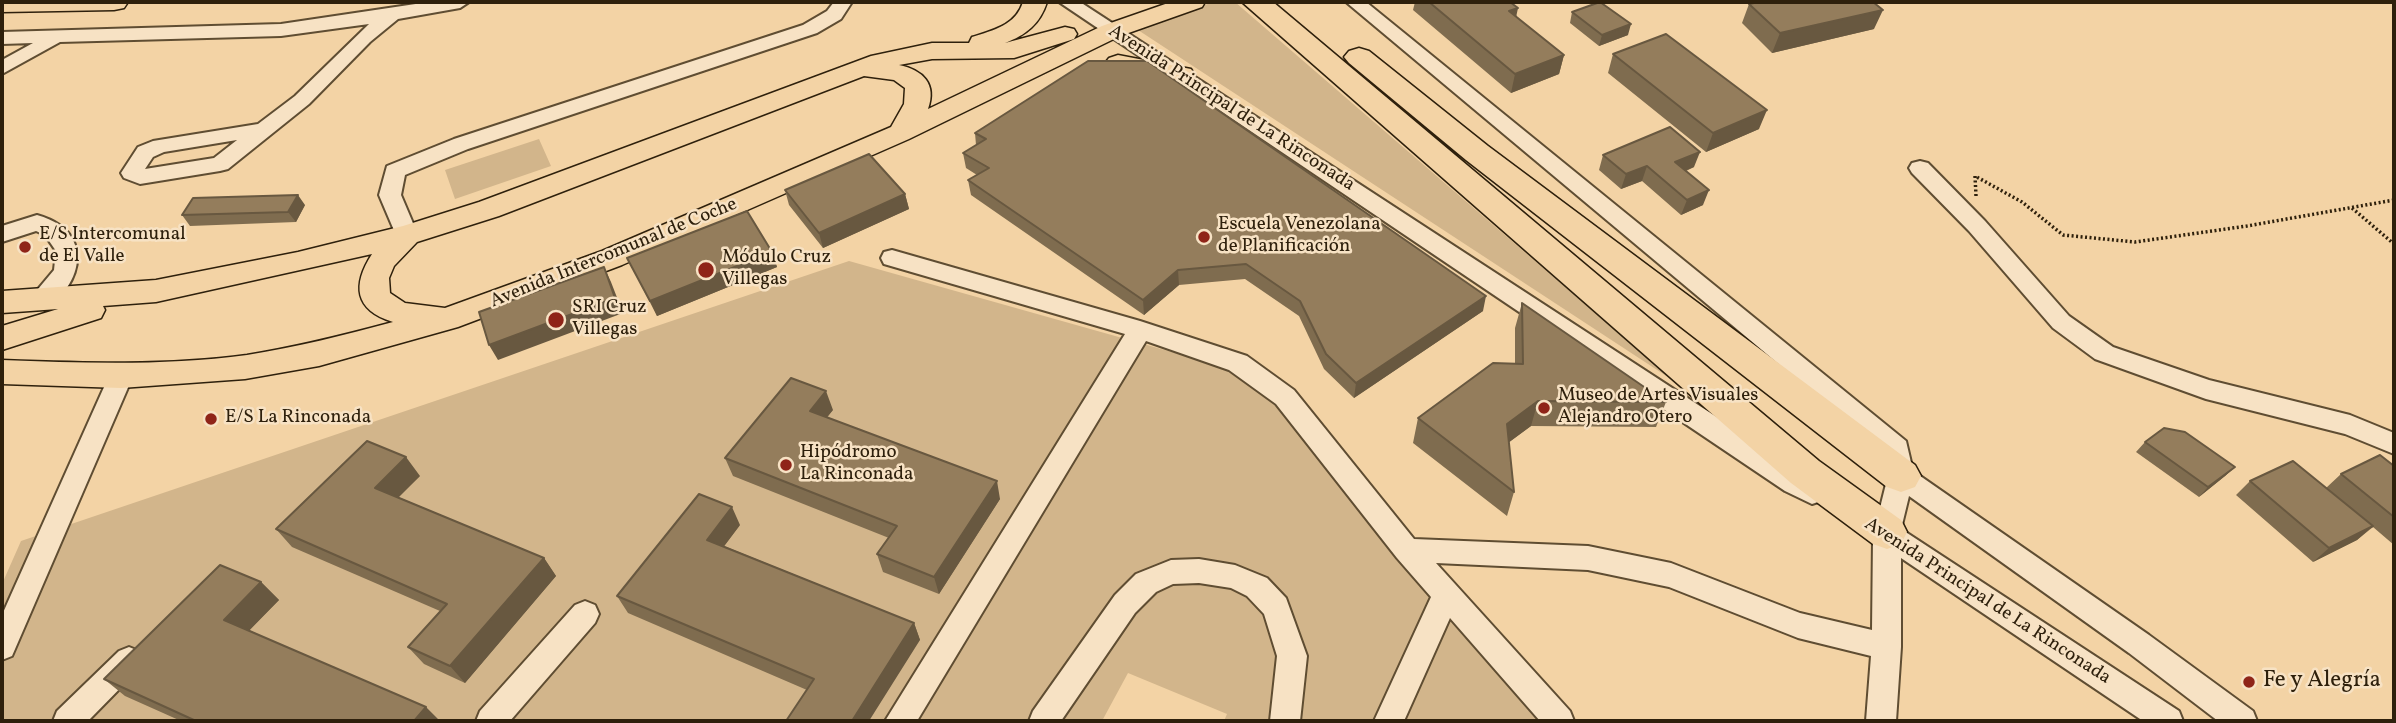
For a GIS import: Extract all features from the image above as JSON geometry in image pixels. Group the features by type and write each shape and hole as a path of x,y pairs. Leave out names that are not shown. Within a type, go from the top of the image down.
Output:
{"highway":[{"path":"2,4 114,2"},
{"path":"1256,2 1805,472 1887,532"},
{"path":"1291,2 1477,153 1901,476"}],"main road":[{"path":"932,51 978,43 1018,28 1029,19 1035,2"},
{"name":"Avenida Intercomunal de Coche","path":"11,375 121,376 245,367 319,354 468,312 612,258 900,133 1153,2"},
{"name":"Avenida Intercomunal de Coche","path":"2,302 156,291 298,262 407,235 489,209 880,61 932,51 1013,50 1193,2"},
{"path":"956,106 1097,64 1137,65 1182,75"},
{"path":"848,72 887,70 910,78 918,84 920,94 917,104 900,133"},
{"path":"407,235 381,262 372,286 375,297 394,311 408,315 422,317 468,312"},
{"path":"2,338 156,291"}],"street":[{"path":"2,38 281,30 460,2"},
{"path":"407,235 390,195 396,171 461,144 810,29 834,15 843,2"},
{"name":"Avenida Principal de La Rinconada","path":"1068,2 1182,75 1794,483 1887,532 2168,721"},
{"path":"1355,2 1897,448 1901,476 1887,532 1886,647 1881,721"},
{"path":"260,130 160,146 145,152 132,173 140,177 220,164 260,130 302,100 393,13"},
{"path":"2,68 56,38"},
{"path":"1920,168 1977,226 2061,322 2104,353 2206,388 2350,425 2394,444"},
{"path":"2,234 37,223 53,230 67,250 65,272 40,300"},
{"path":"892,258 1140,330 1238,363 1285,397 1407,550 1559,721"},
{"path":"900,721 1140,330"},
{"path":"2,647 121,376"},
{"path":"1901,476 2139,644 2242,721"},
{"path":"1407,550 1588,558 1671,575 1798,625 1886,647"},
{"path":"1044,721 1125,604 1146,583 1171,572 1199,571 1235,577 1257,587 1276,607 1292,656 1285,721"},
{"path":"1389,721 1446,594"},
{"path":"491,721 585,614"},
{"path":"68,721 144,645"}],"path":[{"path":"1977,226 1975,176 2022,202 2063,235 2135,242 2248,226 2394,200"},
{"path":"2351,207 2394,244"}],"shaded area":[{"path":"1213,2 1235,2 1674,381 1138,30"},
{"path":"539,139 551,166 455,199 445,170"},
{"name":"Hipódromo La Rinconada","path":"849,261 1250,374 1549,721 1224,721 1227,714 1128,673 1102,721 2,721 2,584 21,541"}],"building":[{"path":"1429,2 1510,2 1518,8 1509,11 1564,55 1515,74"},
{"path":"1600,2 1631,24 1602,35 1572,12"},
{"path":"1873,2 1883,10 1780,33 1749,4"},
{"path":"1666,34 1767,110 1713,133 1613,54"},
{"name":"Escuela Venezolana de Planificación","path":"1088,61 1147,61 1486,296 1356,383 1326,354 1300,301 1246,264 1178,270 1143,300 968,180 989,168 963,153 986,139 975,133"},
{"path":"1670,127 1700,152 1675,162 1709,190 1687,200 1647,166 1626,174 1603,155"},
{"path":"869,154 905,194 819,233 785,190"},
{"path":"298,195 288,212 182,215 193,198"},
{"name":"Módulo Cruz Villegas","path":"747,211 772,252 650,301 627,258"},
{"path":"604,267 615,298 489,345 479,312"},
{"path":"1522,303 1666,402 1538,401 1507,424 1514,492 1418,418 1493,363 1523,364"},
{"path":"791,378 826,391 810,411 997,481 934,577 877,554 897,526 725,458"},
{"path":"2164,428 2185,432 2235,467 2208,487 2145,442"},
{"path":"367,441 406,457 375,488 544,558 450,666 408,647 447,604 276,529"},
{"path":"2380,455 2394,466 2394,517 2341,474"},
{"path":"2293,461 2373,526 2329,548 2250,481"},
{"path":"699,494 732,507 707,540 914,623 852,721 786,721 814,679 617,596"},
{"path":"220,565 261,582 224,620 426,707 414,721 196,721 104,679"}],"place":[{"name":"Escuela Venezolana de Planificación","path":"1204,237"},
{"name":"E/S Intercomunal de El Valle","path":"25,247"},
{"name":"Módulo Cruz Villegas","path":"706,270"},
{"name":"SRI Cruz Villegas","path":"556,320"},
{"name":"Museo de Artes Visuales Alejandro Otero","path":"1544,408"},
{"name":"E/S La Rinconada","path":"211,419"},
{"name":"Hipódromo La Rinconada","path":"786,465"},
{"name":"Fe y Alegría","path":"2249,682"}]}
